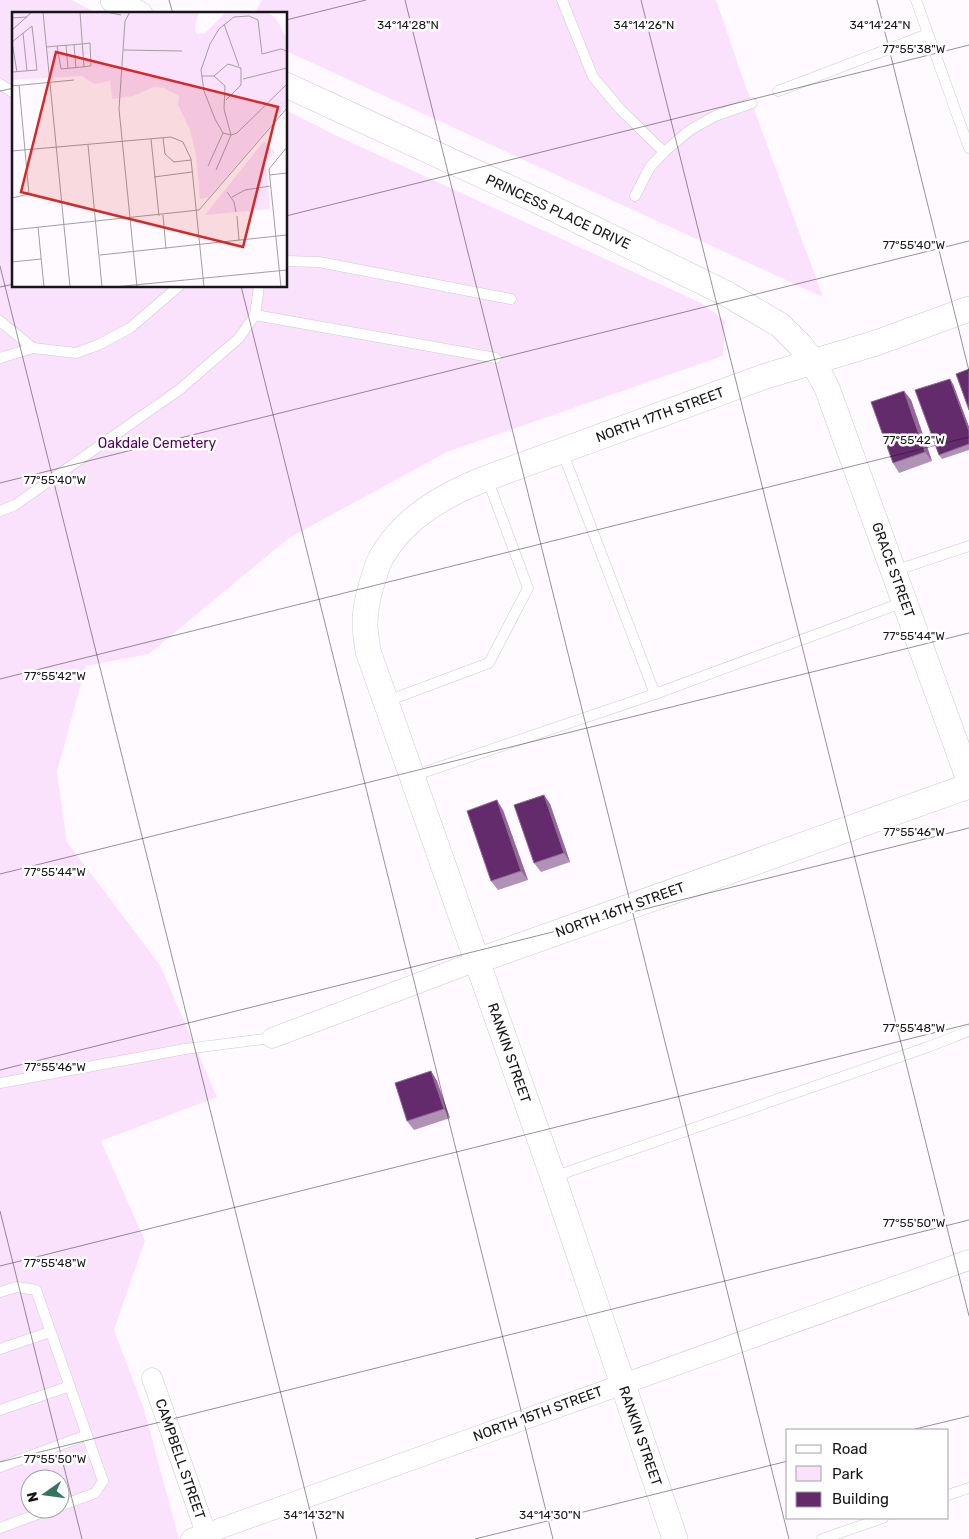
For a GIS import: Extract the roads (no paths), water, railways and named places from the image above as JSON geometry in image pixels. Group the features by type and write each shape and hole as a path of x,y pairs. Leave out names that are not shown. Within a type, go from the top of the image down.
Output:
{"street":[{"path":"113,0 136,12"},
{"name":"PRINCESS PLACE DRIVE","path":"288,86 540,202 727,294 780,325 801,346 813,362"},
{"name":"NORTH 17TH STREET","path":"378,565 393,541 423,511 452,494 487,478 766,376 876,343 969,309"},
{"name":"GRACE STREET","path":"813,362 826,388 969,780"},
{"name":"RANKIN STREET","path":"378,565 367,601 365,624 368,651 553,1177 675,1539"},
{"name":"NORTH 16TH STREET","path":"272,1038 477,961 969,786"},
{"name":"NORTH 15TH STREET","path":"202,1537 969,1260"},
{"name":"CAMPBELL STREET","path":"152,1378 202,1537"}],"lane":[{"path":"562,0 593,77 620,109 664,152"},
{"path":"916,0 969,148"},
{"path":"778,91 928,34"},
{"path":"0,84 12,91"},
{"path":"635,196 650,166 690,130 715,116 752,103"},
{"path":"288,261 319,262 511,299"},
{"path":"0,358 33,348 76,353 98,345 130,328 177,288"},
{"path":"0,512 15,504 179,390 239,338 255,315 259,288"},
{"path":"255,315 496,358"},
{"path":"0,321 33,348"},
{"path":"562,451 655,694"},
{"path":"386,702 490,663 528,588 487,478"},
{"path":"894,572 969,546"},
{"path":"412,776 655,694 904,602"},
{"path":"553,1177 928,1048 969,1032"},
{"path":"0,1083 185,1049 272,1038"},
{"path":"0,1292 17,1287 36,1290 103,1481 95,1493 70,1502"},
{"path":"0,1349 50,1332"},
{"path":"0,1410 70,1386"},
{"path":"0,1467 87,1435"},
{"path":"949,1495 969,1488"},
{"path":"0,1528 24,1519"},
{"path":"822,1539 880,1519"}],"park label":[{"name":"Oakdale Cemetery","path":"157,443"}]}
